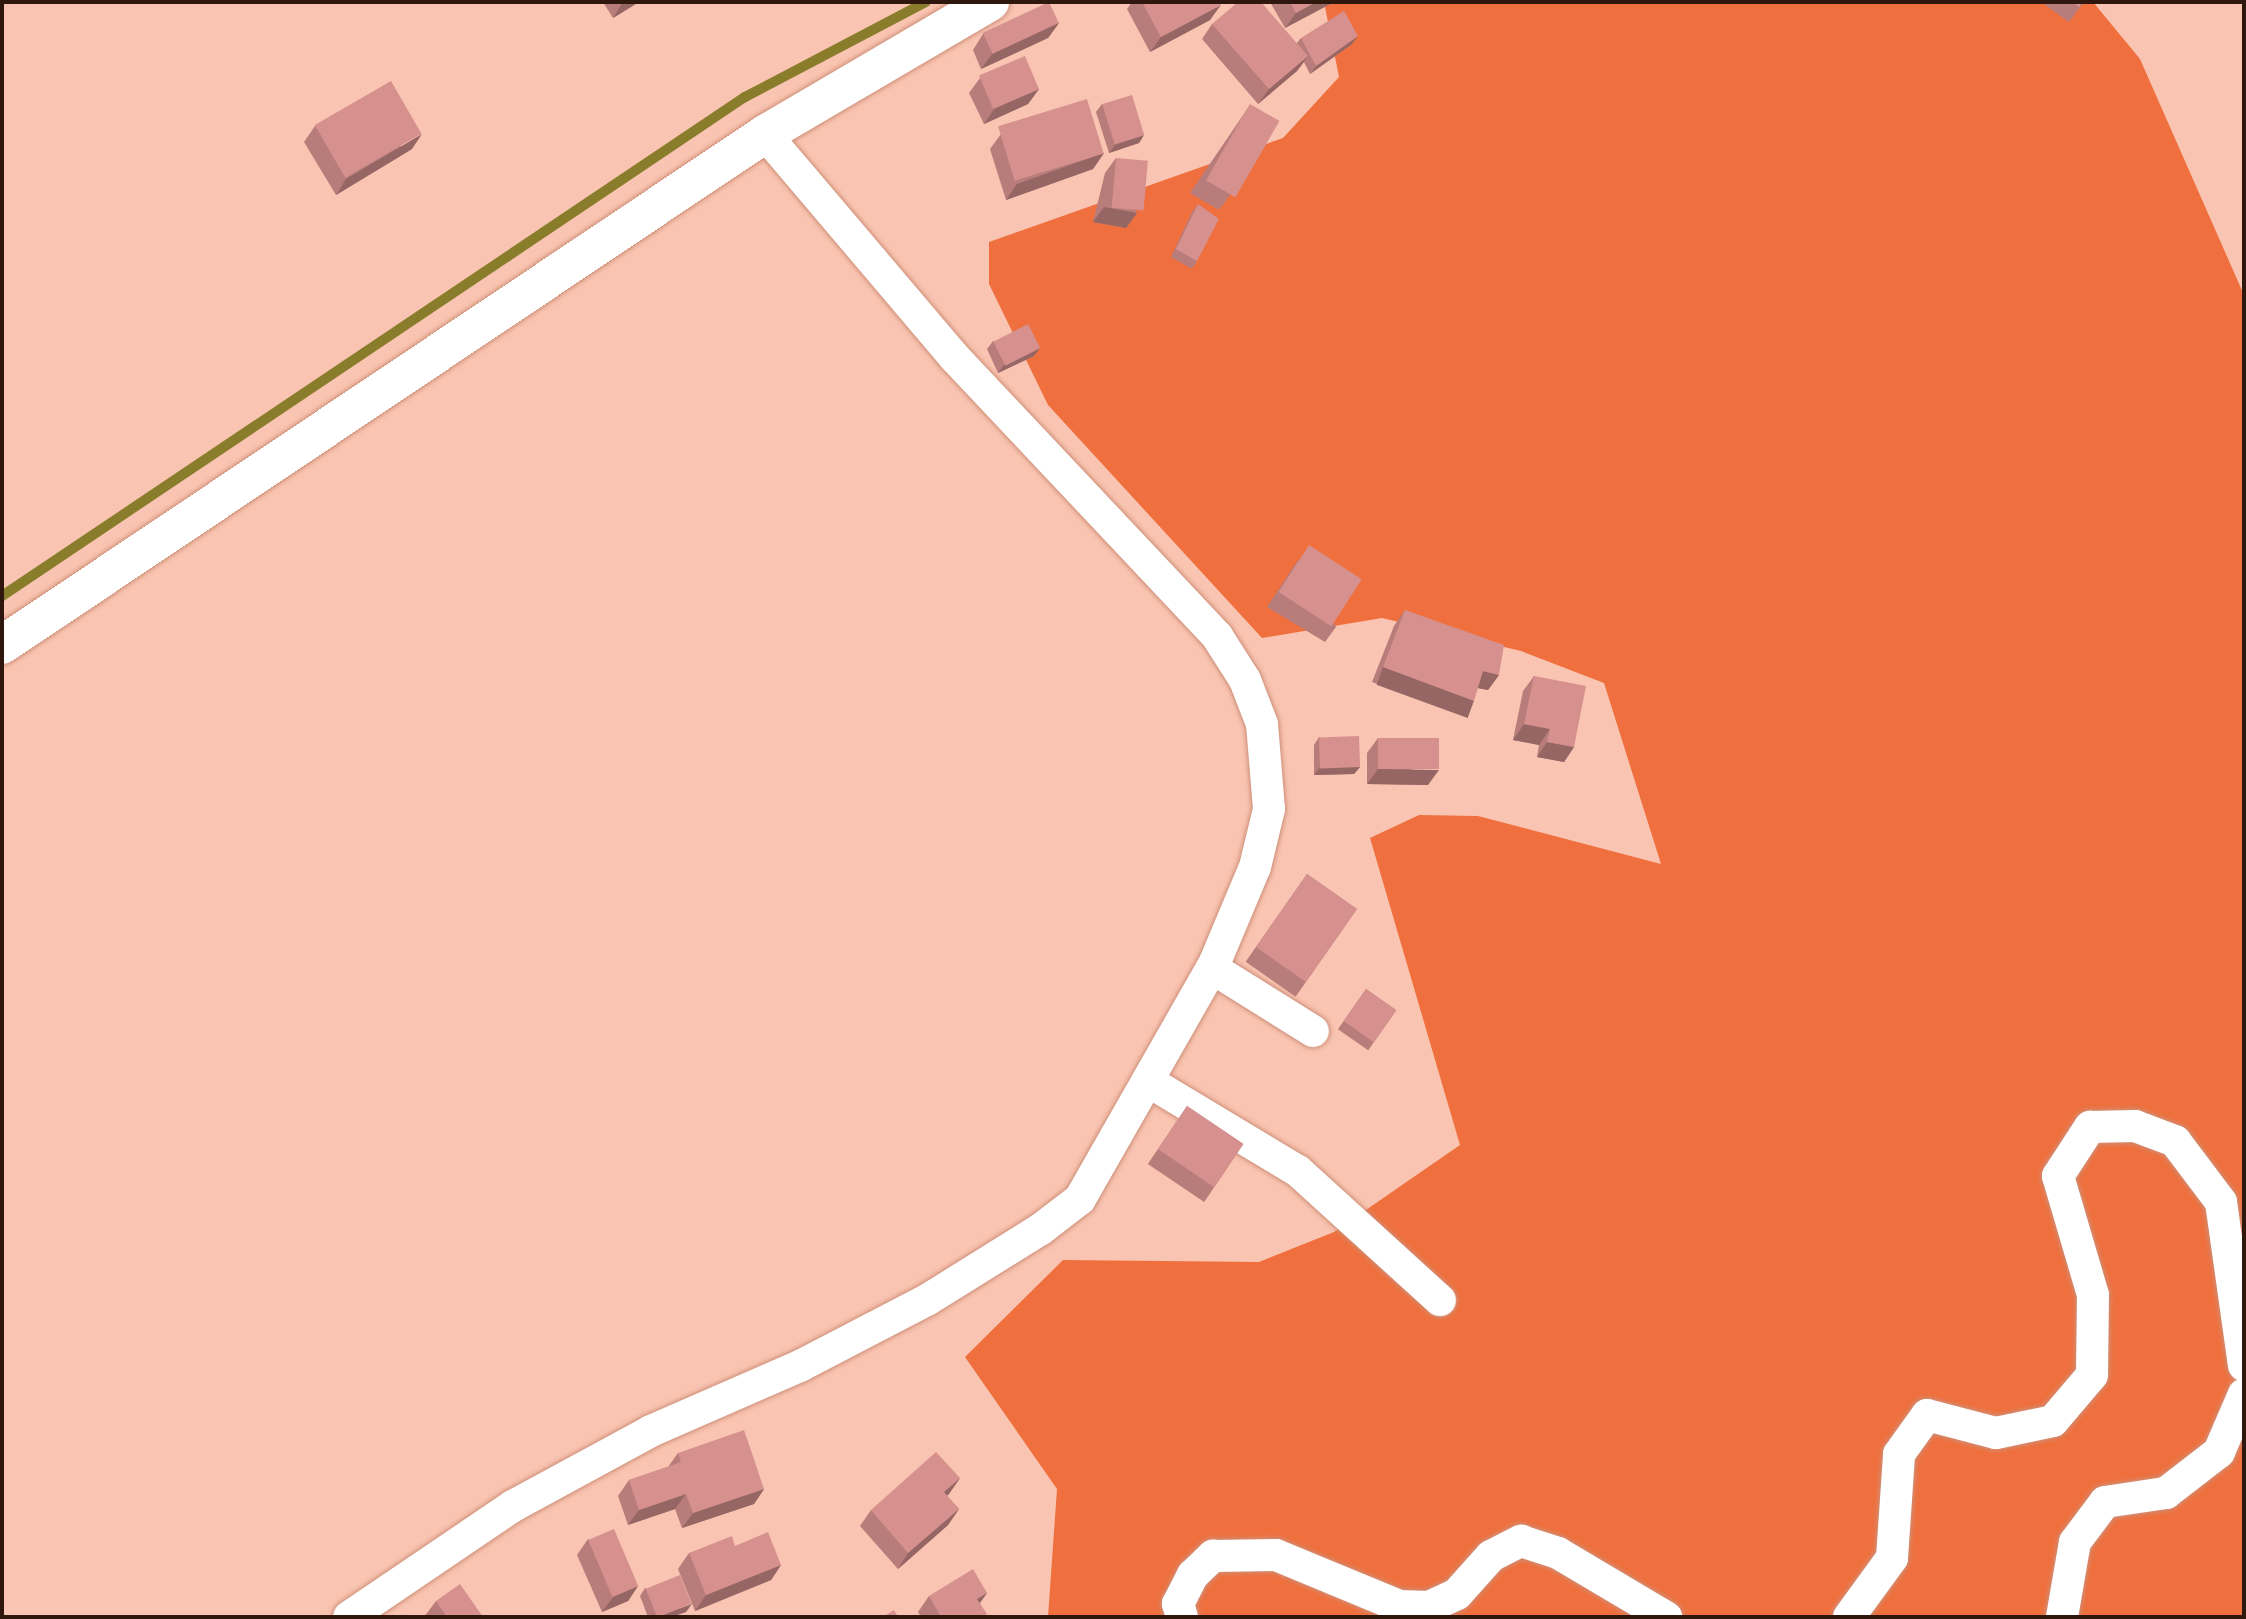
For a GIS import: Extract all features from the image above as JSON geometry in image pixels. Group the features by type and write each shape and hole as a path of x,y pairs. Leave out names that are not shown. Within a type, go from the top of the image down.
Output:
{"street":[{"path":"2,645 765,134 990,2"},
{"path":"349,1617 513,1506 652,1431 800,1366 926,1300 1041,1229 1080,1199 1212,968 1255,867 1269,809 1262,724 1245,680 1217,636 955,358 765,134"},
{"path":"1212,968 1313,1031"},
{"path":"1148,1082 1298,1171 1440,1300"},
{"path":"1849,1617 1892,1558 1899,1454 1927,1415 1996,1433 2053,1421 2092,1375 2094,1295 2058,1175 2090,1127 2135,1126 2175,1141 2221,1202 2244,1365"},
{"path":"2062,1617 2075,1542 2105,1502 2166,1493 2187,1477 2219,1452 2244,1394"},
{"path":"1182,1617 1178,1604 1193,1575 1213,1556 1276,1555 1399,1605 1429,1607 1457,1594 1491,1556 1521,1541 1558,1553 1666,1617"}],"shaded area":[{"path":"1324,2 2093,2 2140,59 2244,295 2244,1617 1048,1617 1057,1489 965,1357 1063,1260 1259,1262 1334,1232 1460,1145 1370,838 1419,815 1478,816 1661,864 1604,683 1521,651 1382,618 1262,638 1048,405 989,284 989,242 1283,138 1339,77"}],"building":[{"path":"1049,2 1059,23 993,54 983,33"},
{"path":"1142,2 1219,2 1221,5 1161,37"},
{"path":"1238,2 1261,2 1308,56 1269,89 1212,24"},
{"path":"1290,2 1316,2 1296,13"},
{"path":"1344,11 1358,36 1316,66 1301,38"},
{"path":"1025,56 1039,89 993,109 979,76"},
{"path":"391,81 422,134 345,178 315,125"},
{"path":"1132,95 1144,135 1115,144 1102,104"},
{"path":"1087,99 1104,154 1015,181 998,126"},
{"path":"1250,104 1279,121 1235,197 1206,180"},
{"path":"1116,158 1148,161 1144,211 1112,208"},
{"path":"1198,204 1219,219 1197,261 1176,249"},
{"path":"1028,324 1040,348 1006,366 993,342"},
{"path":"1309,545 1362,579 1331,626 1279,592"},
{"path":"1405,610 1504,645 1499,675 1483,671 1474,701 1383,667"},
{"path":"1534,676 1586,686 1574,747 1547,742 1550,729 1524,724"},
{"path":"1359,736 1360,767 1320,768 1319,737"},
{"path":"1378,738 1439,738 1439,769 1378,769"},
{"path":"1307,874 1357,909 1306,982 1256,947"},
{"path":"1366,989 1396,1010 1374,1042 1344,1021"},
{"path":"1187,1106 1243,1144 1214,1187 1158,1149"},
{"path":"744,1430 764,1489 693,1513 686,1494 639,1510 629,1480 681,1462 678,1453"},
{"path":"936,1452 960,1478 944,1492 959,1509 908,1553 871,1510"},
{"path":"614,1529 638,1586 612,1597 588,1540"},
{"path":"768,1532 781,1565 706,1595 689,1553 732,1536 735,1546"},
{"path":"973,1569 987,1593 977,1599 987,1614 982,1617 941,1617 929,1596"},
{"path":"680,1575 692,1604 657,1617 646,1589"},
{"path":"460,1584 483,1617 447,1617 436,1601"},
{"path":"894,1610 898,1617 883,1617"}],"waterway":[{"path":"2,596 745,97 926,2"}]}
